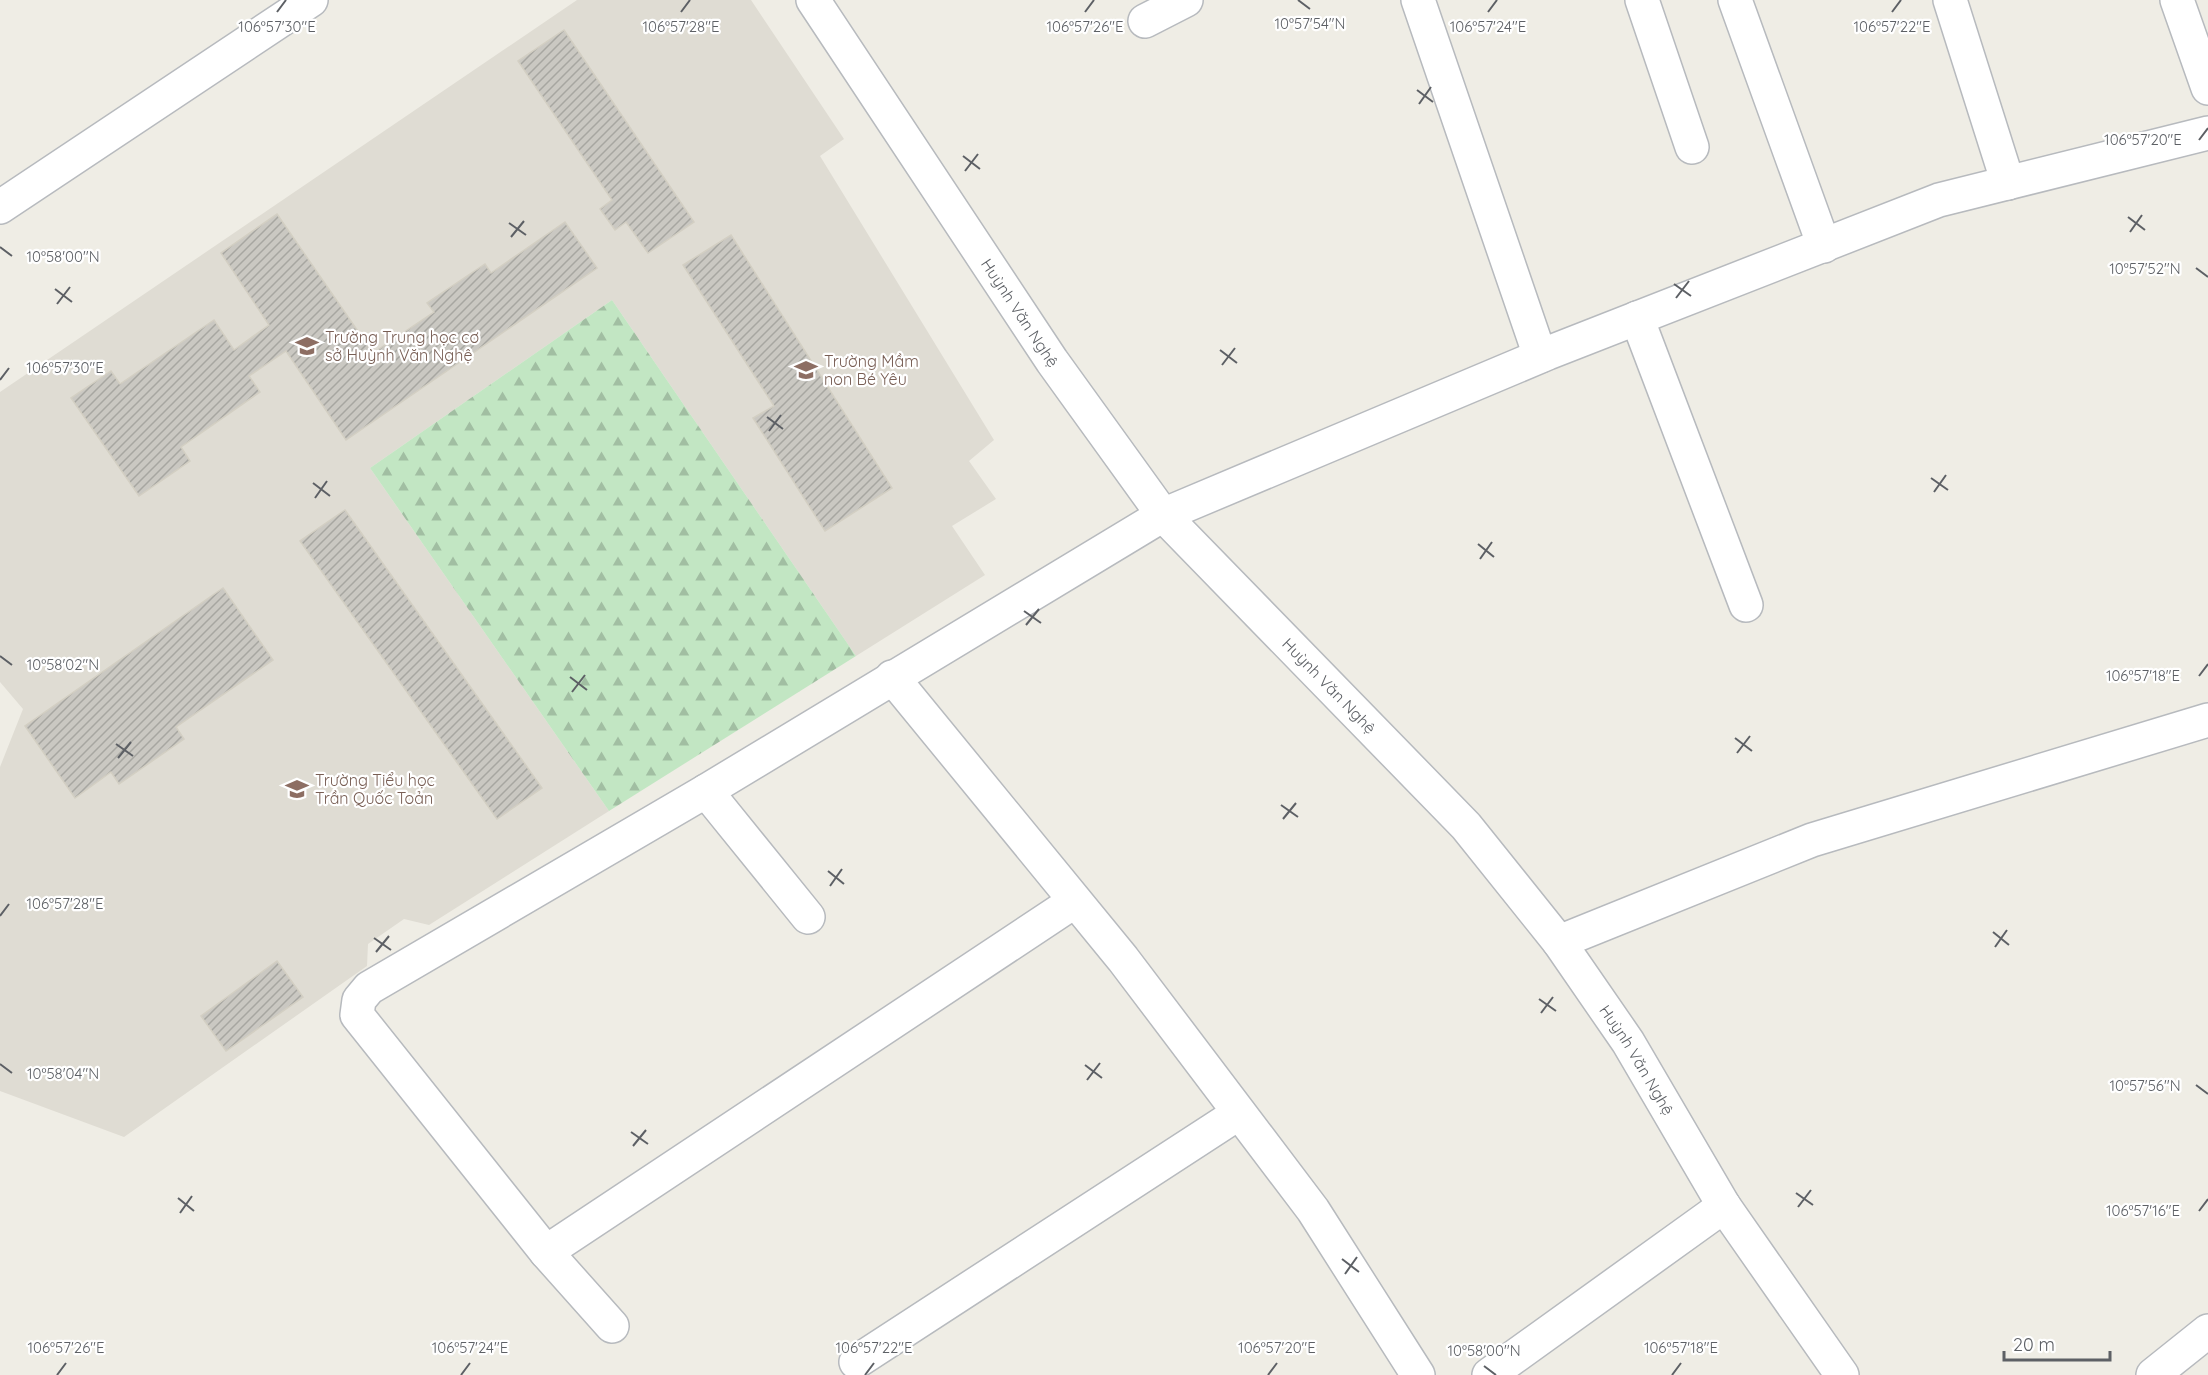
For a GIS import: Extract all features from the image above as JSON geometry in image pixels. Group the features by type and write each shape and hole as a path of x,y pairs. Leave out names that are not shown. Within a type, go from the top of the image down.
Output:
{"street":[{"path":"0,207 311,0"},
{"name":"Huỳnh Văn Nghệ","path":"813,0 1052,361 1163,515 1466,826 1559,942 1628,1042 1724,1206 1842,1375"},
{"path":"1145,21 1186,0"},
{"path":"1419,0 1540,356"},
{"path":"1642,0 1692,147"},
{"path":"1735,0 1824,246"},
{"path":"1950,0 2007,183"},
{"path":"2177,0 2208,88"},
{"path":"612,1326 546,1252 357,1015 359,1000 369,988 706,790 1163,515 1540,356 1940,200 2208,133"},
{"path":"1637,318 1746,606"},
{"path":"892,677 1075,901 1313,1210 1418,1375"},
{"path":"1559,942 1812,840 2208,720"},
{"path":"706,790 808,917"},
{"path":"546,1252 1075,901"},
{"path":"856,1362 1239,1113"},
{"path":"1489,1375 1724,1206"},
{"path":"2153,1375 2208,1331"}],"shaded area":[{"path":"577,0 751,0 844,139 820,156 994,440 969,461 996,499 952,526 985,575 856,656 612,300 370,468 609,811 429,925 404,919 368,944 367,966 124,1137 0,1091 0,767 23,709 0,682 0,392"}],"green space":[{"path":"612,300 856,656 609,811 370,468"}],"building":[{"path":"564,30 694,222 648,253 626,222 615,230 600,209 612,200 518,61"},
{"path":"277,214 373,353 434,312 427,303 485,264 491,273 565,222 597,268 346,440 286,351 249,376 260,392 181,447 190,461 139,496 71,398 111,371 120,384 214,320 234,350 269,325 221,253"},
{"path":"731,235 892,488 825,531 753,418 774,406 683,265"},
{"path":"345,510 542,788 497,819 300,541"},
{"path":"223,588 273,660 176,727 184,739 119,784 111,772 75,798 25,726"},
{"path":"277,961 303,997 226,1051 201,1016"}],"place":[{"name":"Trường Trung học cơ sở Huỳnh Văn Nghệ","path":"307,346"},
{"name":"Trường Mầm non Bé Yêu","path":"806,370"},
{"name":"Trường Tiểu học Trần Quốc Toản","path":"297,789"}]}
